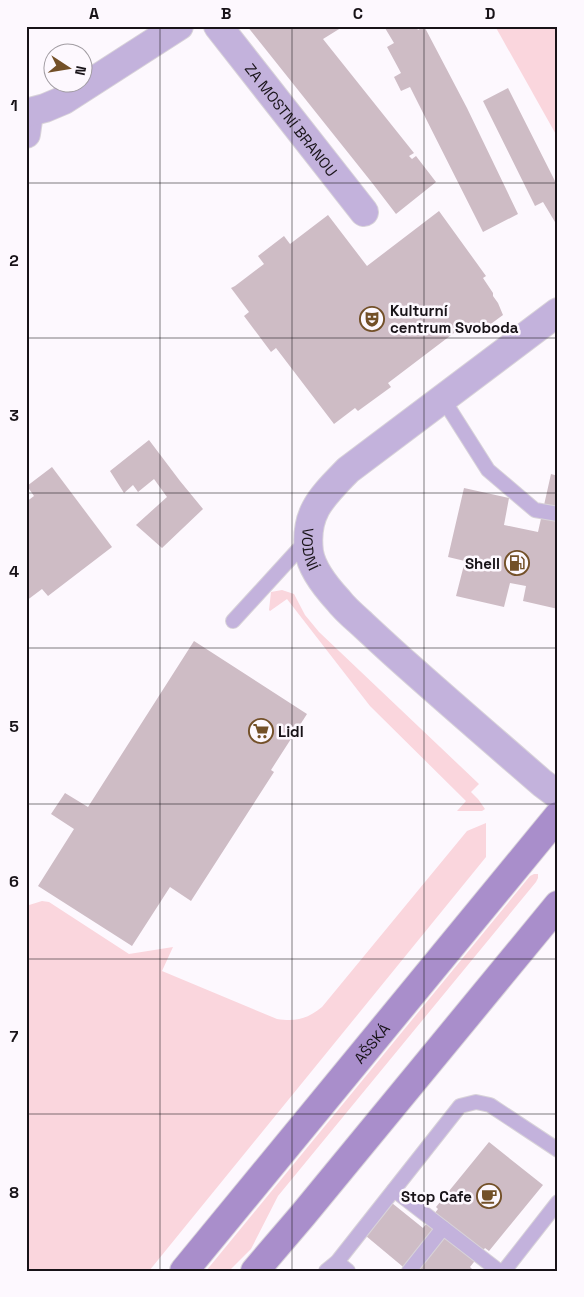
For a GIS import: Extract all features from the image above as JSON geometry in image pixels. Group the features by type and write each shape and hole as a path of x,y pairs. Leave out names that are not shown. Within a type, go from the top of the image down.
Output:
{"main road":[{"name":"AŠSKÁ","path":"184,1271 558,816"},
{"path":"255,1271 558,905"}],"street":[{"path":"27,120 45,108 64,100 179,26"},
{"name":"ZA MOSTNÍ BRANOU","path":"218,26 364,212"},
{"name":"VODNÍ","path":"558,312 348,470 320,501 309,526 308,538 309,554 315,569 322,582 339,602 444,698 558,796"}],"lane":[{"path":"443,399 488,470 535,510 558,514"},
{"path":"233,621 308,538"},
{"path":"337,1268 394,1190 460,1106 476,1102 490,1105 558,1150"},
{"path":"394,1190 499,1271"},
{"path":"504,1271 558,1202"},
{"path":"409,1271 443,1228"}],"shaded area":[{"path":"495,26 558,26 558,138"},
{"path":"282,590 294,594 305,615 319,632 479,784 471,792 485,809 482,811 457,811 466,801 370,706 287,599 269,610 271,592"},
{"path":"486,823 486,857 149,1271 26,1271 26,906 42,901 49,902 129,954 173,947 162,971 277,1019 296,1020 306,1017 322,1007 467,831"},
{"path":"538,874 536,882 278,1196 251,1249 229,1271 206,1271 530,876"}],"building":[{"path":"247,26 344,26 323,39 414,153 409,156 412,159 416,156 436,182 396,214"},
{"path":"388,26 416,26 418,30 424,26 467,108 518,214 483,232 410,87 401,91 394,77 401,73 387,47 394,43 385,28"},
{"path":"508,88 558,187 558,227 543,202 535,206 483,101"},
{"name":"Kulturní centrum Svoboda","path":"439,211 486,276 483,278 493,293 503,315 477,334 467,323 388,383 391,387 358,411 355,408 334,424 276,348 271,352 244,316 249,312 231,288 264,264 258,256 284,236 290,244 328,215 367,266"},
{"path":"149,440 203,509 162,548 136,525 167,497 154,479 138,492 133,485 124,493 110,471"},
{"path":"52,467 112,547 48,596 42,589 26,601 26,502 34,496 27,486"},
{"path":"551,474 558,476 558,609 523,601 526,586 510,583 504,607 456,596 465,561 448,557 464,488 509,498 504,525 538,532"},
{"path":"194,641 307,714 271,770 274,772 191,901 170,887 132,946 38,886 74,829 51,814 65,793 88,807"},
{"path":"489,1142 543,1185 489,1251 485,1248 470,1267 474,1271 408,1271 360,1231 387,1199 423,1228 438,1209 436,1207"}],"place":[{"name":"Kulturní centrum Svoboda","path":"372,319"},
{"name":"Shell","path":"517,563"},
{"name":"Lidl","path":"261,731"},
{"name":"Stop Cafe","path":"489,1196"}]}
